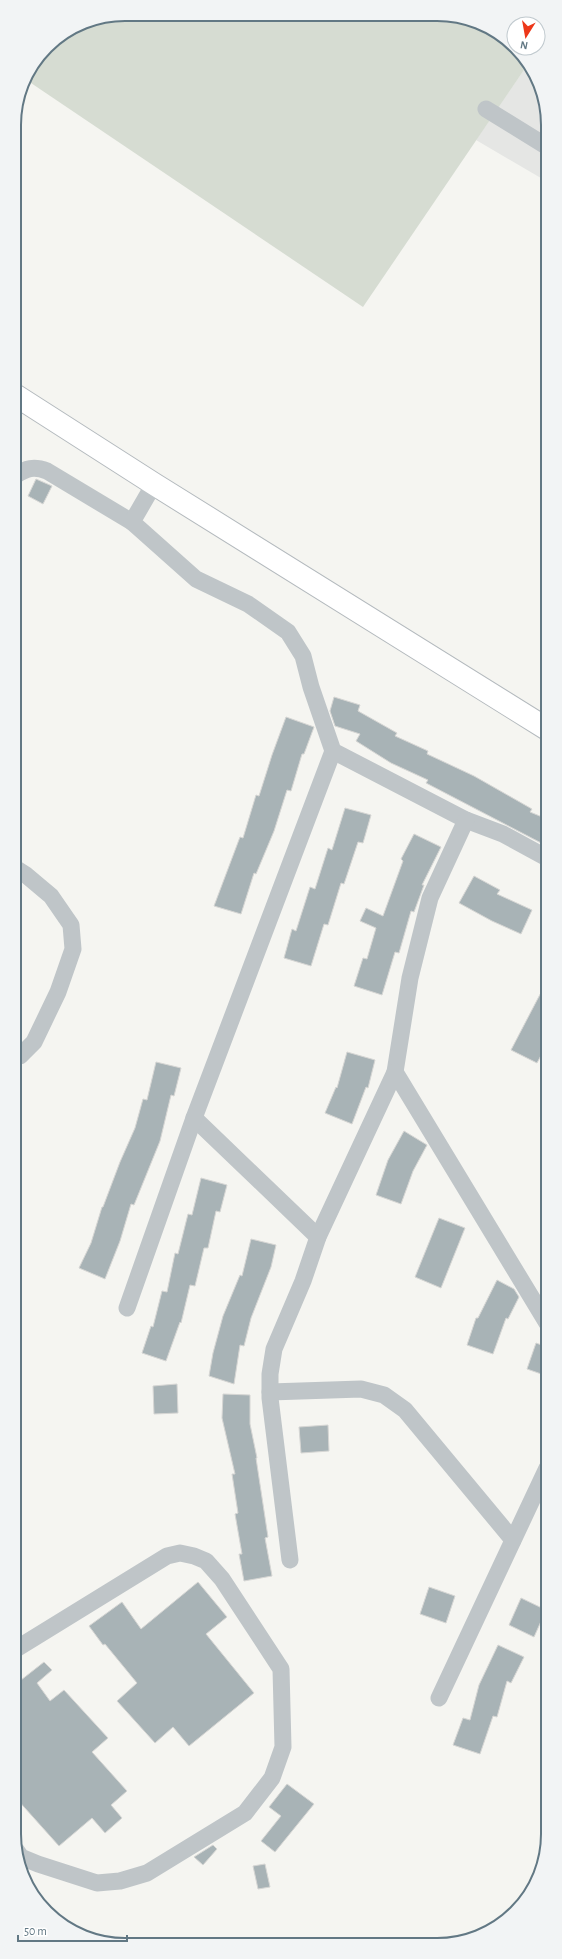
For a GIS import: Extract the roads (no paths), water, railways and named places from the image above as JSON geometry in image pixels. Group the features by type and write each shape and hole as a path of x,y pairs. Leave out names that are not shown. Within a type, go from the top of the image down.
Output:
{"main road":[{"path":"21,399 541,725"}],"street":[{"path":"486,109 541,143"},
{"path":"21,472 36,467 47,471 132,522 196,579 248,604 288,632 303,656 311,687 333,751 194,1118 127,1308"},
{"path":"132,522 154,484"},
{"path":"333,751 466,820 503,834 541,855"},
{"path":"290,1560 270,1392 270,1374 274,1349 303,1281 318,1237 395,1072 410,978 430,898 466,820"},
{"path":"21,872 51,896 71,925 73,949 58,992 34,1042 21,1055"},
{"path":"395,1072 541,1313"},
{"path":"194,1118 318,1237"},
{"path":"270,1392 361,1389 384,1395 405,1410 514,1540"},
{"path":"439,1698 541,1481"},
{"path":"21,1646 167,1556 180,1553 194,1556 206,1561 222,1579 282,1669 283,1747 272,1778 245,1813 147,1873 120,1881 97,1883 24,1858"}]}
